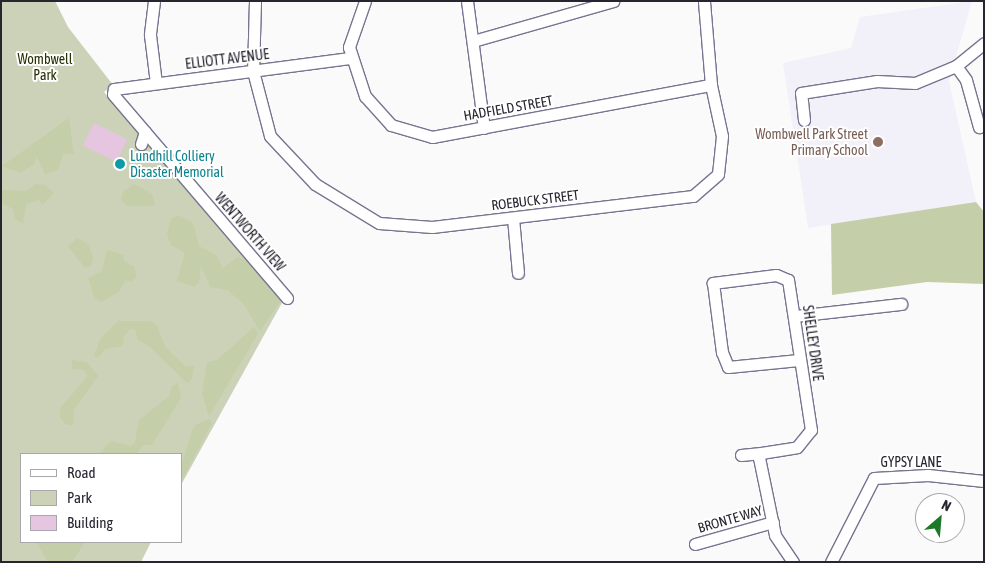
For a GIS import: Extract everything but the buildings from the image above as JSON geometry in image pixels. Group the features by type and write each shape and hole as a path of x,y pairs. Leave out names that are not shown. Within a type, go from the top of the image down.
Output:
{"street":[{"path":"154,1 150,35 156,82"},
{"name":"ROEBUCK STREET","path":"255,1 252,71 270,136 315,184 379,223 432,227 693,196 718,174 722,136 711,85 704,1"},
{"path":"350,58 353,27 365,1"},
{"path":"467,1 484,128"},
{"path":"473,41 613,1"},
{"path":"804,120 801,92 877,81 915,83 956,66 984,43"},
{"name":"ELLIOTT AVENUE","path":"113,94 114,89 156,82 350,58"},
{"name":"HADFIELD STREET","path":"350,58 365,96 391,126 432,137 711,85"},
{"path":"956,66 966,80 979,127"},
{"name":"WENTWORTH VIEW","path":"113,94 287,298"},
{"path":"141,144 145,132"},
{"path":"513,218 518,273"},
{"name":"SHELLEY DRIVE","path":"728,367 722,352 713,283 784,275 788,280 795,316 811,430 797,447 741,455"},
{"path":"795,316 901,304"},
{"path":"729,379 728,367 800,360"},
{"path":"761,453 775,535 793,562"},
{"name":"GYPSY LANE","path":"831,562 874,478 928,475 984,481"},
{"name":"BRONTE WAY","path":"695,544 773,522"}],"shaded area":[{"name":"Wombwell Park Street Primary School","path":"972,1 949,81 976,202 808,228 783,63 851,48 860,17"}],"green space":[{"name":"Wombwell Park","path":"1,1 55,1 68,27 113,85 104,92 283,301 182,483 182,453 20,453 20,543 150,543 141,562 1,562"},
{"path":"69,118 74,154 63,154 58,170 45,174 37,157 34,164 21,173 2,166"},
{"path":"35,184 45,185 54,193 42,205 39,200 26,204 23,224 15,219 13,209 1,203 1,190 26,191"},
{"path":"134,184 152,194 155,206 128,206 121,201 123,192"},
{"path":"976,202 984,212 984,284 927,282 832,295 831,224"},
{"path":"178,215 193,223 199,246 216,255 223,268 238,257 247,261 281,301 260,331 243,303 227,290 210,287 201,266 199,282 195,287 177,281 185,253 171,245 167,234 171,219"},
{"path":"77,238 88,244 93,257 91,266 85,268 68,246"},
{"path":"107,250 123,255 124,261 135,267 136,277 132,282 125,280 119,292 101,302 95,299 88,278 102,271"},
{"path":"118,321 150,321 156,324 166,348 185,366 194,366 192,379 187,383 150,347 138,340 135,329 130,329 124,337 123,346 105,349 98,358 94,356 100,339"},
{"path":"254,327 258,334 209,416 202,394 207,362 217,360"},
{"path":"72,360 87,362 98,376 74,410 73,425 67,425 60,418 60,408 88,376 84,370 72,369"},
{"path":"178,383 181,398 152,445 143,445 138,453 100,453 111,441 131,446 135,442 139,420 169,396 172,386"},
{"path":"209,419 212,423 182,480 182,464 195,425"},
{"path":"37,543 84,543 73,561 48,562"}],"place":[{"name":"Wombwell Park Street Primary School","path":"878,142"},
{"name":"Lundhill Colliery Disaster Memorial","path":"120,164"}]}
